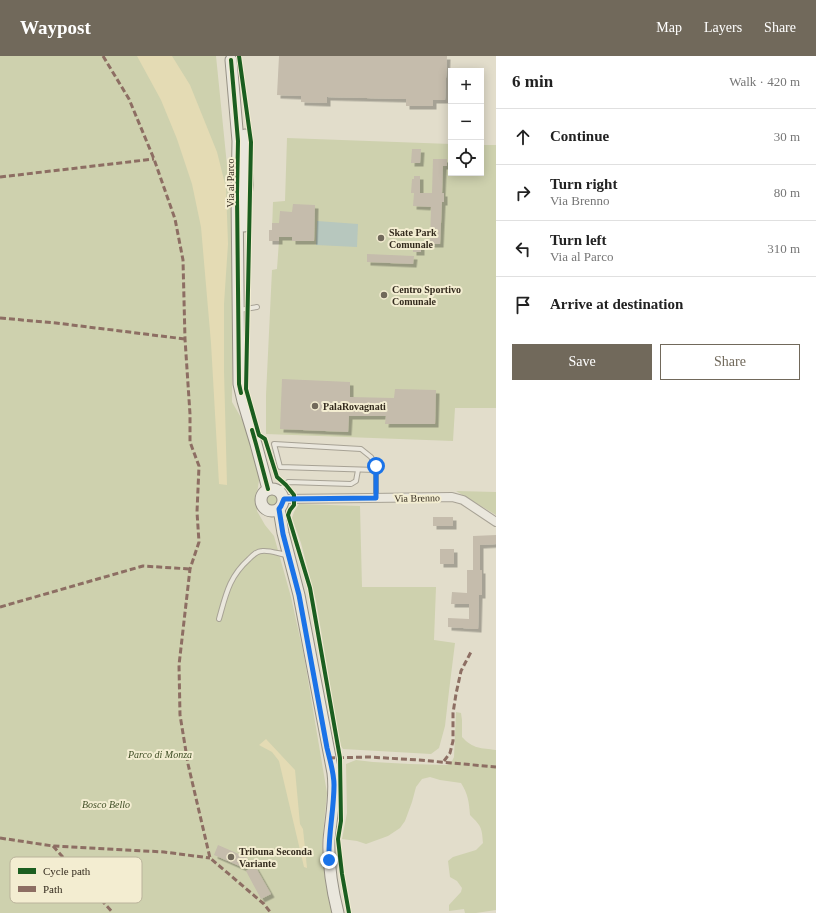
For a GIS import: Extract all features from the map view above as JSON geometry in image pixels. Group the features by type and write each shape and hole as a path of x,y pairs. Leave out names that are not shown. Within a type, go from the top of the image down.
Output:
{"street":[{"name":"Via al Parco","path":"231,58 244,130 247,185 243,262 238,310 239,384 268,489"},
{"path":"280,500 272,511 265,508 261,502 262,494 268,489 274,488 280,500 289,556 299,595 327,748 333,773 334,789 329,855 332,885 338,913"},
{"name":"Via Brenno","path":"280,500 452,497 463,500 496,522"}],"lane":[{"path":"238,310 257,307"},
{"path":"376,470 280,467 274,444 361,449 371,457 376,466 376,470 376,498"},
{"path":"280,500 288,482 351,484 356,481 358,470"},
{"path":"219,619 227,590 241,566 257,552 263,550 289,556"}],"green space":[{"name":"Parco di Monza","path":"0,56 216,56 233,225 232,402 243,421 260,474 257,493 257,511 265,525 274,536 291,597 304,656 327,793 322,844 326,885 332,913 0,913"},
{"name":"Centro Sportivo Comunale","path":"287,138 448,144 448,176 484,176 484,145 496,145 496,408 455,408 453,441 266,434 266,395 272,270 277,269 279,241 269,241 269,230 272,230 273,202 285,201"},
{"path":"456,491 496,492 496,515"},
{"path":"272,494 276,496 278,500 276,504 272,506 268,504 266,500 268,496"},
{"path":"299,504 360,506 362,587 436,587 434,640 455,643 445,726 439,748 431,754 343,749 341,746 316,601 301,543 292,518"},
{"path":"456,712 461,713 462,737 466,741 474,746 496,750 496,910 476,913 465,913 464,909 449,911 449,905 461,892 462,888 457,881 450,877 448,861 453,857 476,850 483,843 479,824 470,815 468,798 461,783 430,777 422,779 416,787 405,821 400,828 388,836 366,844 342,839 347,813 346,764 356,760 447,765 451,763 454,757"}],"sand":[{"path":"137,56 172,56 190,85 217,152 226,188 228,244 224,304 224,371 227,485 219,484 211,343 201,227 192,184 177,139 161,100"},
{"path":"266,739 295,770 300,824 303,829 307,868 304,867 279,761 272,752 259,745"}],"shaded area":[{"path":"317,221 358,224 357,247 316,245"}],"building":[{"path":"279,56 447,56 445,100 433,100 433,106 406,106 406,99 327,97 327,103 301,102 301,96 277,95"},
{"path":"412,149 421,149 420,163 411,163"},
{"path":"433,159 447,159 447,166 443,166 442,193 444,193 444,202 442,202 440,244 430,244 431,207 413,206 414,193 411,193 412,179 414,179 414,176 420,176 420,193 432,193"},
{"path":"293,204 315,205 314,241 292,241 292,237 279,237 279,241 269,241 269,230 272,230 272,223 279,223 280,211 292,212"},
{"path":"413,243 421,243 421,252 413,252"},
{"path":"367,254 414,256 413,264 367,262"},
{"path":"282,379 350,382 350,397 394,398 395,389 436,390 435,424 385,424 386,416 349,416 348,432 280,429"},
{"path":"433,517 453,517 453,526 433,526"},
{"path":"496,535 496,544 480,545 482,595 479,595 478,629 448,627 448,618 469,619 469,604 451,604 452,592 467,593 467,570 473,570 473,536"},
{"path":"440,549 454,549 454,564 440,564"},
{"name":"Tribuna Seconda Variante","path":"218,845 248,858 244,868 214,855"},
{"path":"255,866 271,894 261,899 246,871"}],"marked path":[{"path":"103,56 129,99 154,159 175,219 183,260 190,442 199,466 197,512 199,542 190,569 179,665 180,715 188,764 210,858 264,904 271,913"},
{"path":"0,177 154,159"},
{"path":"0,318 56,323 185,339"},
{"path":"0,607 143,566 190,569"},
{"path":"444,761 450,753 453,741 453,713 461,671 472,650"},
{"path":"329,758 369,757 496,767"},
{"path":"0,838 53,846 164,852 210,858"},
{"path":"53,846 63,857"},
{"path":"104,903 113,913"}],"cycle path":[{"path":"239,56 251,142 246,389 259,435 265,439 277,477 294,495 294,505 288,515 310,588 340,758 341,821 338,839 349,913"},
{"path":"231,60 238,141 237,194 239,384 241,393"},
{"path":"252,430 268,489"}],"place":[{"name":"Skate Park Comunale","path":"381,238"},
{"name":"Centro Sportivo Comunale","path":"384,295"},
{"name":"PalaRovagnati","path":"315,406"},
{"name":"Tribuna Seconda Variante","path":"231,857"}],"route":[{"path":"329,860 329,840 334,789 333,773 327,748 299,595 283,534 279,509 284,499 376,498 376,466"}],"park label":[{"name":"Bosco Bello","path":"106,804"}]}
